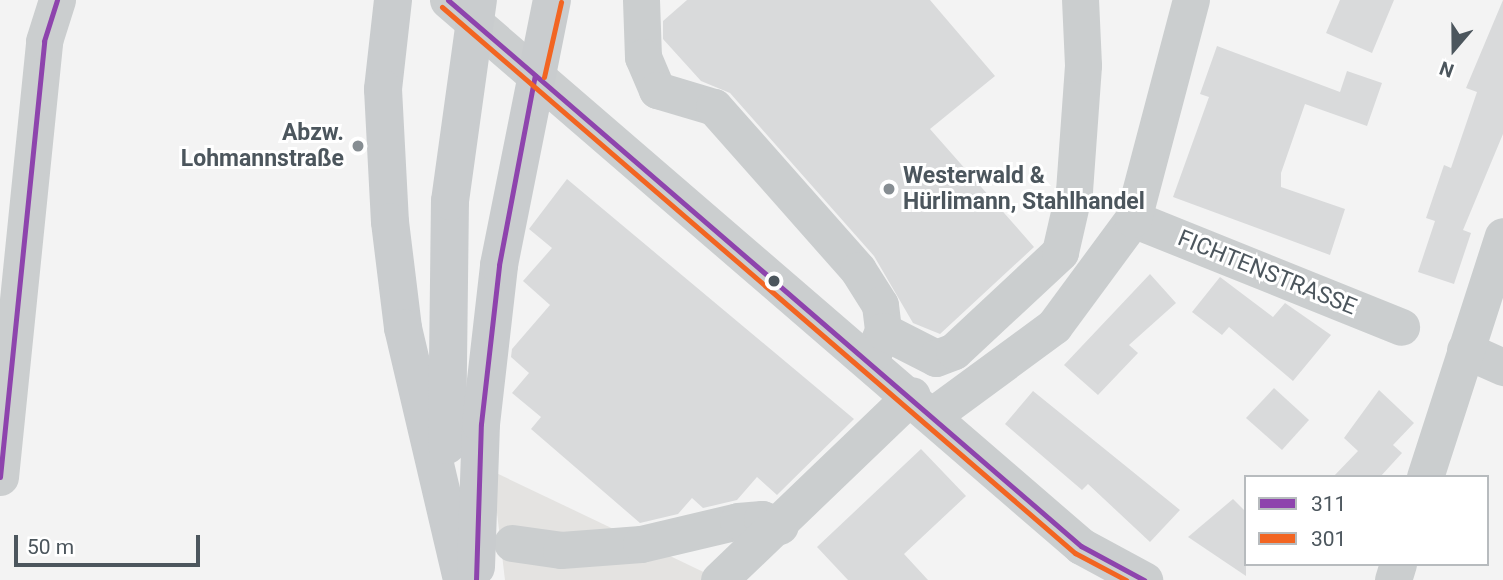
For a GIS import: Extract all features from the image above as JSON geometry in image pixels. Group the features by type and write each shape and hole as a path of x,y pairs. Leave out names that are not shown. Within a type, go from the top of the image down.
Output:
{"main road":[{"path":"393,0 383,89 390,222 403,328 446,493 462,580"},
{"path":"446,493 450,201 462,93 478,0"},
{"path":"476,580 481,424 495,305 552,0"}],"street":[{"path":"0,477 44,41 57,0"},
{"path":"448,0 536,75 877,345 922,405 1081,547 1127,576"},
{"path":"640,0 643,57 657,90 714,107 858,270 880,305 877,345"},
{"path":"877,345 936,358 954,351 1060,252 1074,191 1083,65 1080,0"},
{"path":"723,579 780,526 922,405 1054,326 1133,219 1191,0"},
{"name":"FICHTENSTRASSE","path":"1133,219 1401,327"},
{"path":"1426,475 1503,236"},
{"path":"1465,351 1503,366"},
{"path":"512,543 561,550 641,544 738,521 762,519 780,526"}],"shaded area":[{"path":"492,471 714,577 720,580 505,580"}],"building":[{"name":"Westerwald & Hürlimann, Stahlhandel","path":"687,0 930,0 995,76 930,129 1034,247 940,334 913,323 874,256 730,93 701,81 663,39 663,21"},
{"path":"1340,0 1394,0 1372,53 1326,33"},
{"path":"1503,0 1503,134 1463,230 1471,233 1454,284 1418,272 1435,221 1426,218 1444,165 1451,168 1477,92 1466,88"},
{"path":"1217,46 1340,92 1347,71 1382,83 1367,126 1305,104 1281,173 1281,187 1345,209 1330,255 1173,197 1209,97 1200,94"},
{"path":"567,179 854,419 777,495 757,477 737,500 703,508 692,498 678,514 640,523 531,429 541,417 512,393 529,373 511,357 512,349 550,305 523,281 552,248 529,229"},
{"path":"1150,274 1176,303 1129,345 1138,353 1098,395 1064,365"},
{"path":"1220,277 1273,317 1285,303 1331,335 1293,381 1229,327 1222,335 1192,312"},
{"path":"1274,388 1309,420 1282,450 1246,418"},
{"path":"1379,390 1414,423 1393,445 1402,453 1382,475 1335,475 1358,451 1344,438"},
{"path":"1033,391 1180,510 1150,542 1088,484 1082,490 1005,424"},
{"path":"921,449 966,496 904,554 928,580 848,580 817,547"},
{"path":"1233,499 1244,510 1246,576 1188,537"}],"transit line":[{"name":"311","path":"0,477 44,41 57,0"},
{"name":"311","path":"448,0 1081,546 1144,580"},
{"name":"301","path":"544,77 561,2"},
{"name":"301","path":"442,7 1075,553 1126,580"},
{"name":"311","path":"476,580 481,424 499,265 535,75"}],"place":[{"name":"Abzw. Lohmannstraße","path":"358,146"},
{"name":"Westerwald & Hürlimann, Stahlhandel","path":"889,189"}]}
